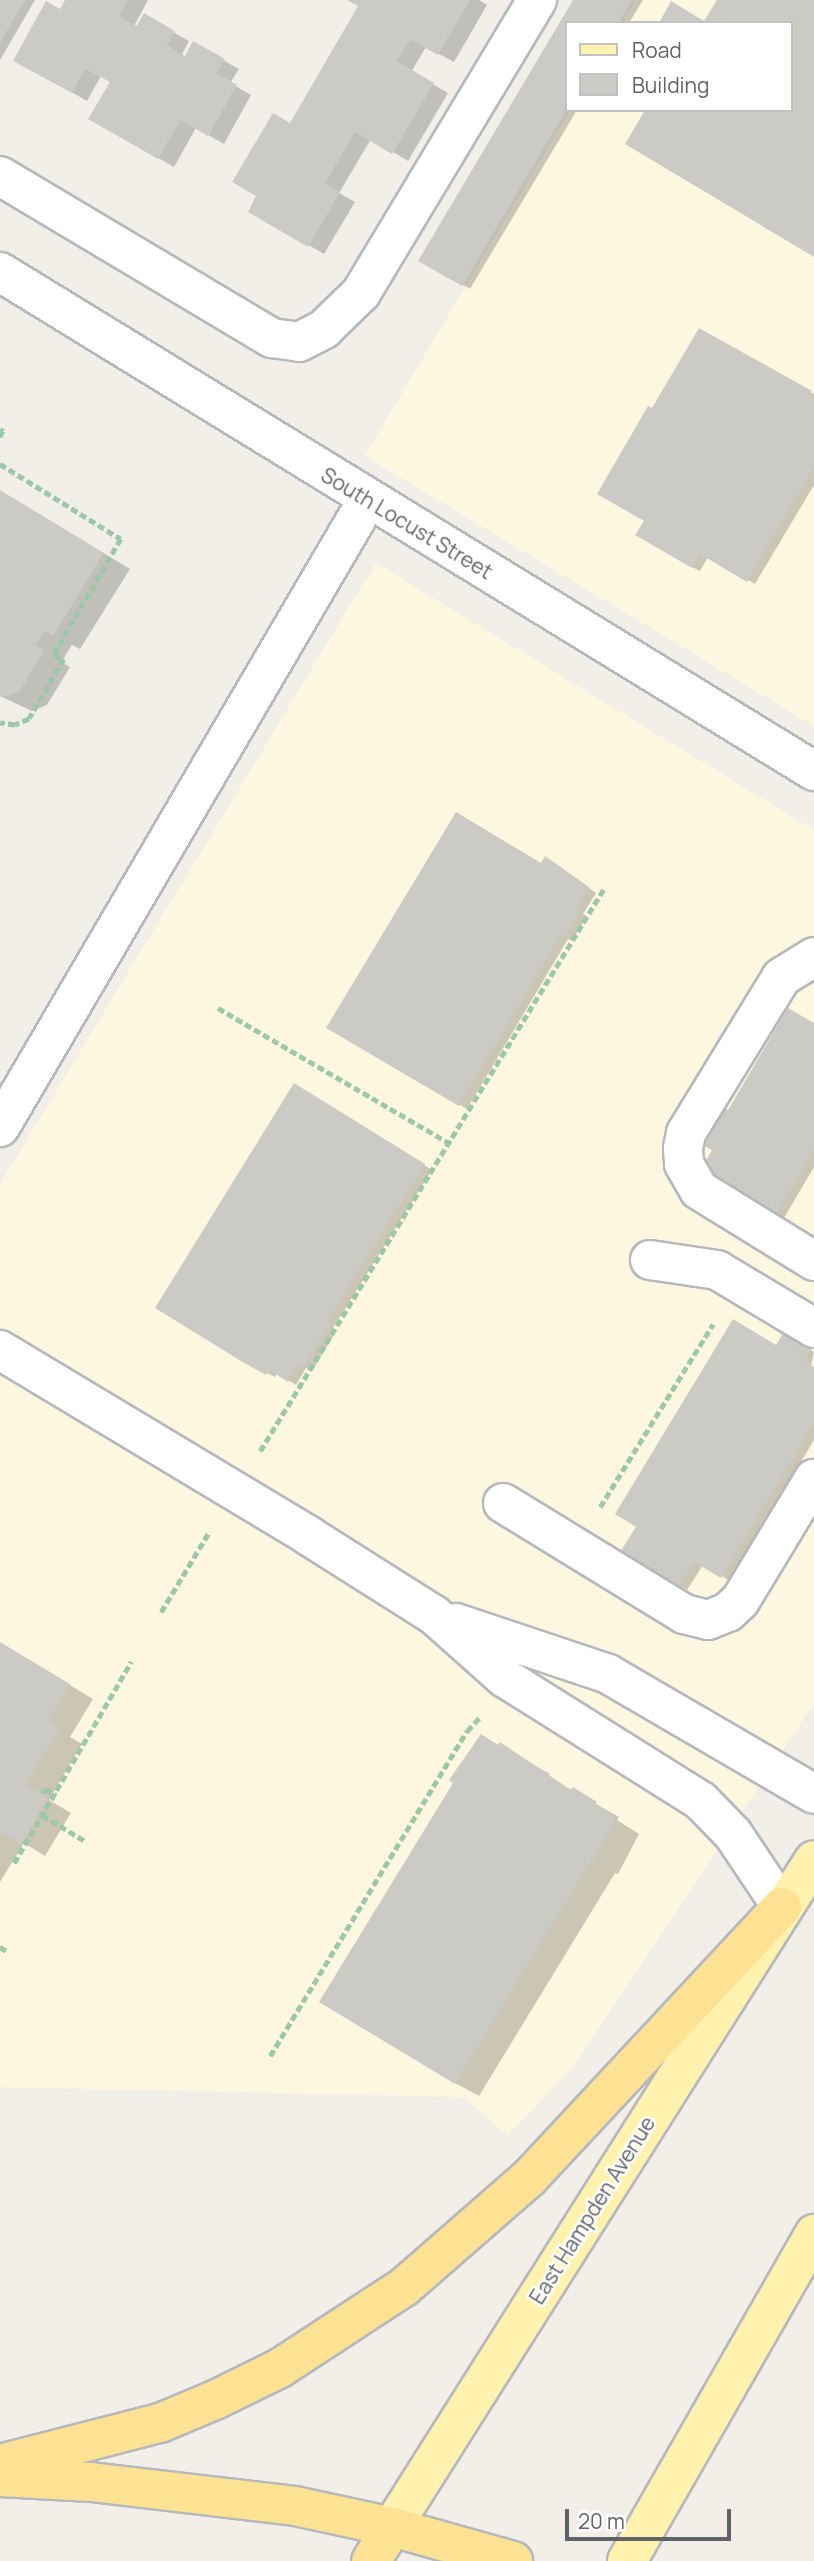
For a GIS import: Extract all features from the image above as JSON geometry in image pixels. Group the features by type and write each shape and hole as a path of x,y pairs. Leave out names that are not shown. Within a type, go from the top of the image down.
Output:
{"highway":[{"path":"0,2464 160,2423 217,2399 280,2368 404,2287 529,2178 782,1907"},
{"path":"0,2477 91,2482 295,2506 392,2527 513,2561"},
{"name":"East Hampden Avenue","path":"371,2561 392,2527"}],"main road":[{"name":"East Hampden Avenue","path":"392,2527 814,1860"},
{"path":"627,2561 814,2234"}],"street":[{"path":"0,176 272,338 299,342 324,329 361,293 537,0"},
{"name":"South Locust Street","path":"0,272 814,771"},
{"path":"0,1127 368,499"},
{"path":"814,957 780,978 686,1133 683,1149 684,1164 699,1190 814,1261"},
{"path":"650,1260 717,1270 814,1328"},
{"path":"0,1350 309,1536 434,1615 505,1678 701,1801 733,1834 782,1907"},
{"path":"503,1503 684,1614 708,1620 728,1612 740,1601 814,1479"},
{"path":"434,1615 498,1639 608,1674 814,1794"}],"path":[{"path":"0,429 3,431 0,437"},
{"path":"0,464 121,539 54,654 64,659 29,719 15,725 0,723"},
{"path":"254,1461 605,887"},
{"path":"218,1008 449,1143"},
{"path":"597,1511 720,1313"},
{"path":"161,1612 213,1525"},
{"path":"14,1863 131,1662"},
{"path":"270,2056 467,1731 484,1711"},
{"path":"42,1793 45,1789 55,1795"},
{"path":"42,1815 85,1841"},
{"path":"0,1947 7,1951"}],"shaded area":[{"path":"635,0 814,0 814,726 365,456 569,112 793,112 793,21 623,21"},
{"path":"376,563 814,830 814,1703 574,2066 508,2135 463,2097 0,2087 0,1184"}],"building":[{"path":"0,0 25,0 0,42"},
{"path":"65,0 128,0 119,16 137,26 144,13 175,31 167,45 185,56 193,41 225,59 216,73 237,85 208,136 180,120 158,159 88,119 110,82 85,69 72,93 13,61 46,1 60,9"},
{"path":"347,0 470,0 438,55 410,39 397,61 434,83 392,154 355,132 325,183 340,192 308,247 248,212 256,196 232,182 273,113 290,123 358,6"},
{"path":"573,0 632,0 620,21 566,21 566,111 462,286 418,261"},
{"path":"717,0 814,0 814,257 625,144 644,112 793,112 793,21 704,21"},
{"path":"671,1 704,21 660,21"},
{"path":"699,328 812,391 809,395 814,398 814,467 747,582 700,554 692,568 635,535 644,521 597,494 648,406 652,408"},
{"path":"0,490 104,553 53,636 45,631 36,645 44,650 20,691 5,697 0,696"},
{"path":"456,812 541,863 545,856 589,887 577,908 581,910 564,938 560,936 459,1106 326,1028"},
{"path":"788,1008 814,1023 814,1150 776,1215 700,1171 712,1150 694,1140 716,1102 728,1110"},
{"path":"294,1083 425,1164 327,1322 331,1324 303,1368 298,1365 288,1382 269,1370 266,1375 155,1308"},
{"path":"733,1319 776,1345 784,1332 812,1348 804,1361 814,1367 814,1423 721,1578 694,1562 679,1588 620,1552 636,1527 615,1514"},
{"path":"0,1642 70,1684 48,1722 60,1729 26,1785 48,1798 21,1844 0,1831"},
{"path":"481,1734 498,1745 500,1742 571,1790 573,1787 616,1818 593,1862 591,1861 455,2084 319,2002 453,1783 449,1780"}]}
